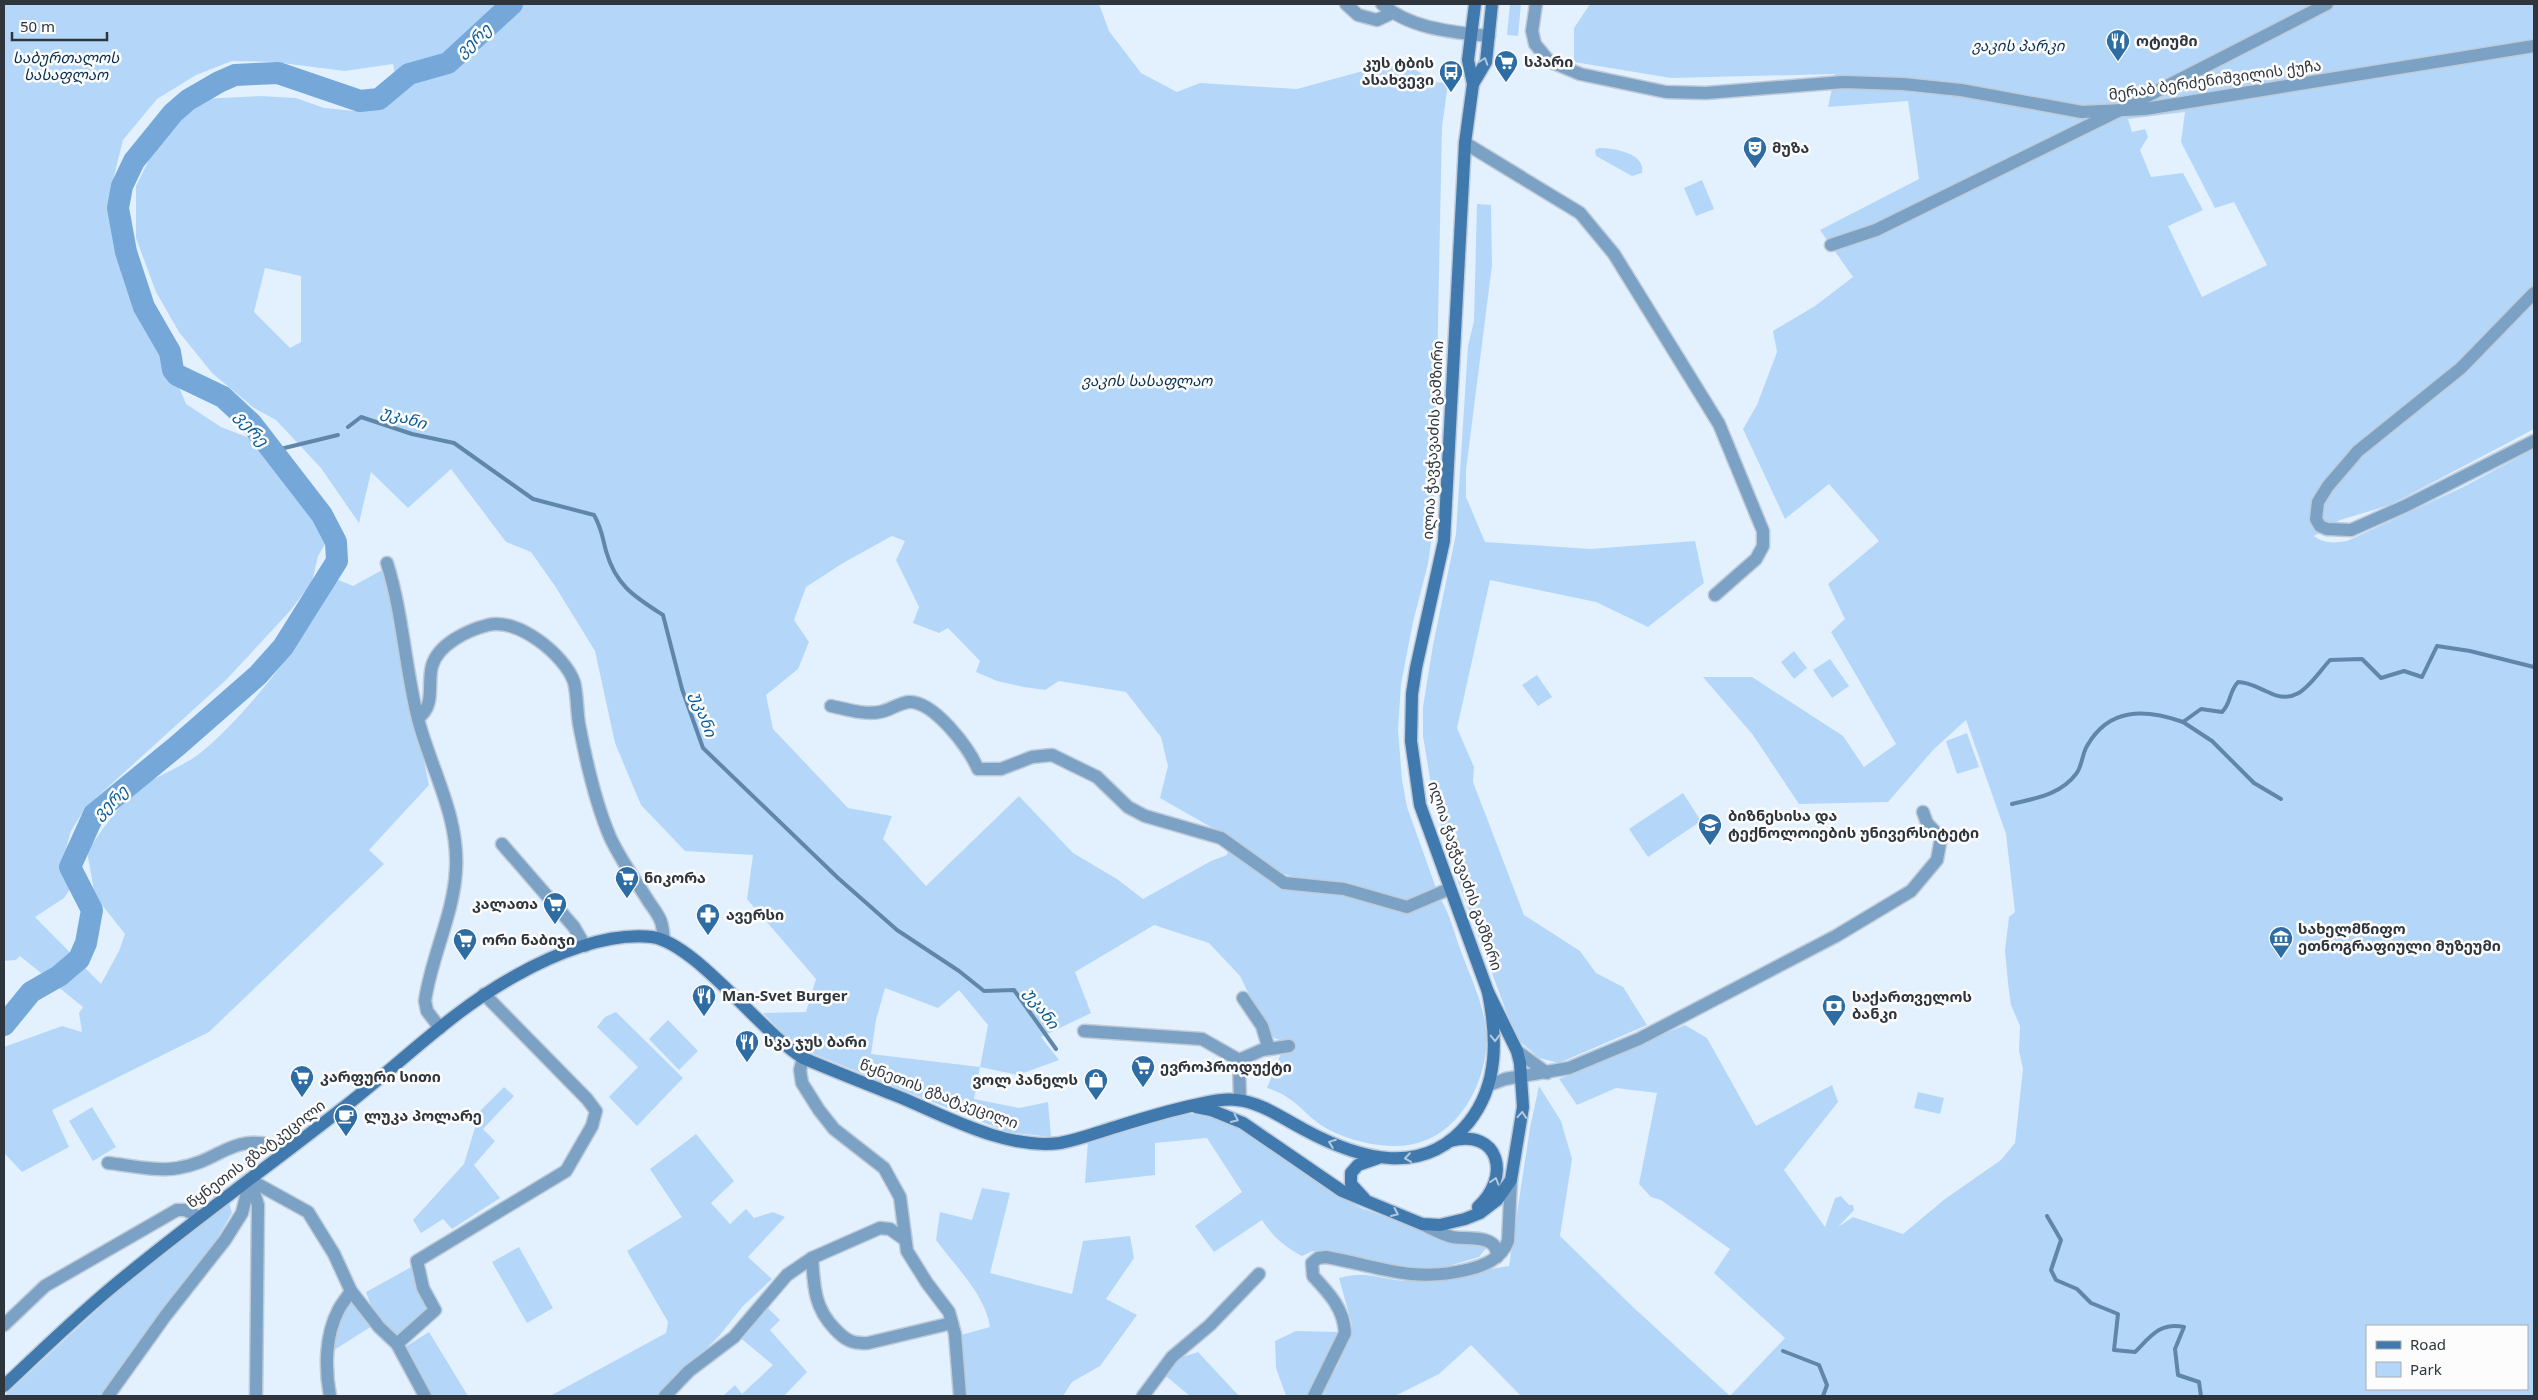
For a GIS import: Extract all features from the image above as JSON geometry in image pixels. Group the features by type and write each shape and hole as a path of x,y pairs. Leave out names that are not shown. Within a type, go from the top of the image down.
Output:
{"main road":[{"name":"ილია ჭავჭავაძის გამზირი","path":"1475,4 1468,60 1473,84 1465,143 1444,541 1416,668 1411,723 1413,767 1420,805 1488,992"},
{"name":"ილია ჭავჭავაძის გამზირი","path":"1473,84 1486,62 1492,4"},
{"name":"წყნეთის გზატკეცილი","path":"4,1386 109,1290 199,1217 250,1180 351,1101 484,994 516,975 601,940 634,936 664,940 699,965 760,1024 803,1058 933,1112 1002,1138 1032,1144 1061,1142 1189,1106 1224,1099 1240,1100 1276,1114 1325,1141 1378,1158 1416,1157 1437,1149 1450,1141 1474,1116 1489,1085 1493,1065 1495,1034 1488,992"},
{"name":"წყნეთის გზატკეცილი","path":"1189,1106 1211,1110 1242,1123 1323,1180 1342,1191 1422,1224 1440,1225 1466,1219 1490,1206 1504,1192 1511,1180 1521,1128 1523,1076 1517,1051 1488,992"},
{"path":"1450,1141 1461,1138 1478,1140 1489,1147 1496,1160 1496,1181 1491,1192 1466,1219"},
{"path":"1368,1201 1351,1184 1350,1172 1358,1165 1378,1158"}],"street":[{"path":"1346,4 1358,15 1377,20 1392,13"},
{"path":"1382,4 1392,13 1413,22 1442,30 1489,36"},
{"name":"მერაბ ბერძენიშვილის ქუჩა","path":"1536,4 1532,32 1535,44 1549,61 1580,74 1666,92 1706,93 1843,82 1903,84 1961,90 2082,112 2118,111 2165,106 2534,46"},
{"path":"1831,245 1876,230 2118,111 2327,4"},
{"path":"1465,143 1580,213 1614,254 1719,424 1763,531 1763,546 1756,559 1715,595"},
{"path":"2534,293 2461,368 2358,452 2328,486 2318,502 2316,519 2320,526 2327,529 2351,530 2405,506 2534,441"},
{"path":"387,563 396,592 418,718 446,800 456,859 449,909 425,1001 427,1011 440,1028"},
{"path":"418,718 425,713 429,705 432,665 442,649 450,642 488,625 501,623 520,629 552,652 566,668 574,683 579,725 596,798 611,838 660,920 664,940"},
{"path":"831,706 872,712 880,712 911,702 927,707 945,722 961,742 978,769 1001,769 1032,757 1052,755 1097,778 1128,808 1145,816 1221,838 1284,883 1344,889 1406,907 1450,888"},
{"path":"1489,1085 1505,1079 1569,1068 1660,1028 1836,936 1911,891 1937,860 1941,838 1927,823 1923,812"},
{"path":"502,844 574,927 585,946"},
{"path":"397,1344 435,1310 423,1288 417,1261 566,1171 592,1126 596,1111 587,1099 484,994"},
{"path":"1243,998 1262,1026 1269,1049"},
{"path":"1084,1031 1202,1039 1239,1060 1269,1049 1289,1046"},
{"path":"1517,1051 1547,1073"},
{"path":"803,1058 800,1070 802,1083 819,1110 834,1128 877,1160 889,1175 903,1207 904,1239 913,1262 943,1302 952,1323 956,1341 960,1396"},
{"path":"1239,1060 1240,1100"},
{"path":"108,1163 177,1168 202,1160 237,1144 251,1142 273,1144 288,1150"},
{"path":"250,1180 308,1212 334,1254 351,1291 379,1327 397,1344 425,1396"},
{"path":"108,1396 166,1315 225,1240 242,1213 250,1180"},
{"path":"250,1180 258,1205 256,1396"},
{"path":"1314,1396 1345,1333 1345,1322 1329,1293 1313,1276 1312,1263 1318,1258 1334,1258 1412,1276 1433,1276 1478,1268 1497,1257 1508,1241 1511,1180"},
{"path":"4,1325 45,1286 151,1224 177,1210 185,1210 199,1217"},
{"path":"1422,1224 1454,1238 1486,1240 1494,1246 1497,1251 1497,1257"},
{"path":"665,1396 689,1371 734,1337 787,1275 812,1258 880,1228 890,1229 904,1239"},
{"path":"812,1258 814,1293 818,1307 825,1319 845,1340 856,1344 868,1343 952,1323"},
{"path":"1143,1396 1172,1357 1210,1325 1259,1274"},
{"path":"330,1396 327,1376 330,1340 338,1311 351,1291"}],"green space":[{"path":"4,4 1099,4 1109,31 1141,73 1177,92 1200,83 1297,89 1359,72 1406,63 1434,82 1448,83 1442,127 1434,519 1428,564 1413,622 1401,684 1398,730 1402,780 1407,807 1436,888 1405,903 1351,883 1295,877 1280,873 1232,839 1160,798 1168,766 1161,737 1126,692 1059,681 1045,690 997,681 976,672 980,661 948,628 939,633 913,623 919,607 896,560 905,541 892,536 843,563 806,587 794,620 809,642 798,669 766,695 773,729 848,808 892,816 883,839 926,886 1019,796 1073,853 1117,879 1143,899 1211,861 1227,855 1228,849 1290,890 1341,892 1378,905 1406,909 1440,898 1450,918 1459,947 1475,986 1484,1018 1486,1045 1482,1073 1471,1098 1447,1128 1430,1139 1401,1146 1362,1142 1327,1129 1287,1097 1267,1088 1286,1041 1276,1039 1267,1031 1240,976 1209,943 1154,925 1075,972 1091,1013 1041,1037 1059,1060 1018,1075 980,1067 974,1099 1019,1108 1048,1102 1051,1137 1007,1132 804,1050 791,1042 763,1013 806,1012 816,979 747,899 753,855 685,851 641,805 615,743 595,651 555,586 531,552 506,542 451,469 408,508 371,472 359,523 321,468 276,420 254,408 212,373 179,332 156,292 136,238 136,186 163,132 201,99 260,96 296,98 324,108 355,111 376,100 397,83 393,64 345,71 274,62 232,61 196,75 157,99 123,140 111,188 126,263 140,305 165,353 186,404 221,427 265,444 321,517 328,539 318,556 312,582 290,611 226,680 85,808 71,831 61,866 71,888 64,898 35,917 101,984 119,951 125,934 95,896 87,852 114,814 134,793 149,782 199,754 237,718 294,648 311,624 336,579 353,586 384,569 429,785 369,850 384,864 209,1032 52,1110 69,1147 22,1172 4,1153 4,1047 62,1026 82,1032 79,1013 83,1007 20,956 16,960 4,961","holes":["265,268 301,276 301,342 290,348 254,312","885,988 938,1008 959,990 988,1025 980,1067 871,1054 876,1020"]},
{"path":"1510,4 1521,4 1518,36 1507,35"},
{"name":"ვაკის პარკი","path":"1590,4 2534,4 2534,429 2390,505 2340,520 2314,536 2330,542 2347,541 2463,487 2534,449 2534,1396 1730,1396 1785,1338 1714,1273 1730,1249 1661,1200 1651,1197 1639,1184 1657,1093 1616,1088 1577,1105 1559,1079 1685,1025 1707,1038 1756,1126 1832,1085 1838,1102 1784,1170 1825,1227 1835,1198 1841,1196 1849,1205 1853,1205 1854,1210 1838,1227 1853,1217 1903,1234 1945,1199 2001,1160 2015,1143 2023,1069 2019,1051 2020,1026 2011,1005 2005,950 2009,917 2015,912 2006,834 1966,720 1934,749 1888,802 1799,804 1753,735 1703,677 1752,677 1843,736 1864,767 1896,744 1831,632 1845,619 1828,584 1879,541 1829,484 1785,519 1743,429 1757,405 1777,352 1773,331 1815,306 1853,277 1820,230 1919,179 1908,101 1828,107 1835,74 1671,78 1574,62 1574,28","holes":["2185,112 2181,142 2215,208 2234,202 2267,265 2202,297 2168,226 2203,210 2183,173 2151,177 2140,150 2148,137 2145,129 2132,132 2128,119"]},
{"path":"1599,148 1612,149 1634,156 1642,166 1642,173 1632,176 1596,156 1595,150"},
{"path":"1702,180 1714,209 1696,216 1684,188"},
{"path":"1477,204 1491,205 1492,265 1466,470 1466,497 1485,542 1590,549 1695,541 1704,583 1648,627 1596,602 1490,580 1457,728 1474,767 1473,782 1524,915 1580,951 1596,973 1623,987 1647,1025 1559,1063 1539,1058 1516,1038 1459,884 1434,803 1423,736 1423,707 1433,645 1456,534 1468,346 1474,321"},
{"path":"1794,651 1807,668 1794,679 1781,662"},
{"path":"1830,659 1849,686 1832,698 1813,670"},
{"path":"1537,675 1552,697 1538,706 1522,685"},
{"path":"1967,733 1979,767 1957,774 1946,741"},
{"path":"1683,793 1701,821 1648,857 1629,829"},
{"path":"616,1012 683,1078 637,1126 609,1097 638,1067 597,1027 605,1017"},
{"path":"668,1020 698,1051 679,1070 649,1039"},
{"path":"1539,1086 1561,1121 1572,1159 1560,1236 1634,1308 1730,1396 1521,1396 1471,1345 1439,1374 1395,1396 1320,1396 1338,1365 1352,1325 1339,1278 1368,1275 1400,1281 1422,1281 1509,1266 1530,1128"},
{"path":"504,1087 514,1096 483,1129 495,1141 474,1165 500,1198 452,1229 443,1219 421,1233 413,1220 464,1164 480,1111"},
{"path":"1918,1092 1944,1098 1940,1114 1914,1108"},
{"path":"92,1107 116,1147 93,1161 69,1121"},
{"path":"1187,1113 1226,1119 1267,1139 1315,1181 1361,1208 1406,1224 1491,1242 1479,1257 1432,1271 1313,1251 1302,1256 1279,1241 1262,1220 1214,1252 1195,1226 1242,1192 1207,1138 1155,1143 1155,1175 1085,1183 1088,1140"},
{"path":"696,1134 734,1181 711,1203 730,1224 746,1209 754,1218 773,1212 785,1217 748,1257 772,1279 743,1306 720,1335 659,1396 550,1396 666,1333 668,1322 627,1251 682,1217 650,1169"},
{"path":"982,1188 1010,1193 990,1273 1072,1294 1083,1241 1130,1236 1134,1258 1106,1299 1137,1315 1100,1366 1072,1382 1063,1396 964,1396 961,1335 990,1327 987,1315 976,1292 936,1240 940,1212 972,1220"},
{"path":"229,1202 232,1213 218,1237 104,1396 4,1396 125,1284 218,1208"},
{"path":"519,1247 553,1308 527,1323 492,1262"},
{"path":"415,1265 426,1302 425,1315 418,1323 395,1335 378,1325 366,1292"},
{"path":"360,1296 372,1326 331,1352 343,1308"},
{"path":"766,1306 780,1320 770,1330 807,1372 784,1396 723,1396 735,1385 742,1394 773,1365 738,1336"},
{"path":"1296,1331 1339,1332 1310,1396 1286,1396 1276,1368 1275,1341"},
{"path":"429,1332 468,1396 433,1396 405,1347"},
{"path":"1198,1352 1239,1396 1190,1396 1161,1372 1173,1360"}],"waterway":[{"name":"ვერე","path":"4,1025 31,992 59,976 79,959 86,943 92,910 70,867 94,814 177,746 258,675 283,647 337,561 336,542 322,515 251,423 223,397 177,375 173,370 170,352 144,307 126,252 118,208 122,186 134,161 173,113 188,100 235,75 278,73 360,101 379,99 409,74 448,63 512,4"},
{"name":"უკანი","path":"348,427 361,417 412,434 454,443 533,499 594,515 610,563 621,582 635,596 663,615 682,689 703,748 838,878 897,930 959,971 984,991 1014,990 1056,1049"},
{"name":"უკანი","path":"272,451 338,435"},
{"path":"2012,804 2047,795 2063,787 2078,771 2085,749 2096,733 2106,724 2117,718 2142,714 2155,715 2183,722 2201,709 2222,712 2238,682 2250,684 2278,696 2288,697 2303,690 2310,684 2330,660 2362,659 2381,678 2404,671 2422,677 2437,646 2470,651 2534,667"},
{"path":"2183,722 2212,741 2254,783 2281,799"},
{"path":"2047,1216 2061,1240 2051,1270 2056,1280 2077,1289 2091,1303 2118,1314 2114,1350 2135,1352 2162,1328 2184,1327 2175,1349 2178,1375 2199,1382 2201,1396"},
{"path":"1783,1351 1819,1365 1827,1385 1823,1396"}],"place":[{"name":"ოტიუმი","path":"2118,62"},
{"name":"სპარი","path":"1506,83"},
{"name":"კუს ტბის ასახვევი","path":"1451,93"},
{"name":"მუზა","path":"1755,169"},
{"name":"ბიზნესისა და ტექნოლოიების უნივერსიტეტი","path":"1710,846"},
{"name":"ნიკორა","path":"627,899"},
{"name":"კალათა","path":"555,925"},
{"name":"ავერსი","path":"708,936"},
{"name":"სახელმწიფო ეთნოგრაფიული მუზეუმი","path":"2281,959"},
{"name":"ორი ნაბიჯი","path":"465,961"},
{"name":"Man-Svet Burger","path":"704,1017"},
{"name":"საქართველოს ბანკი","path":"1834,1027"},
{"name":"სკა ჯუს ბარი","path":"747,1063"},
{"name":"ევროპროდუქტი","path":"1143,1088"},
{"name":"კარფური სითი","path":"302,1098"},
{"name":"ვოლ პანელს","path":"1096,1101"},
{"name":"ლუკა პოლარე","path":"346,1137"}],"park label":[{"name":"საბურთალოს სასაფლაო","path":"66,66"},
{"name":"ვაკის სასაფლაო","path":"1147,381"}]}
